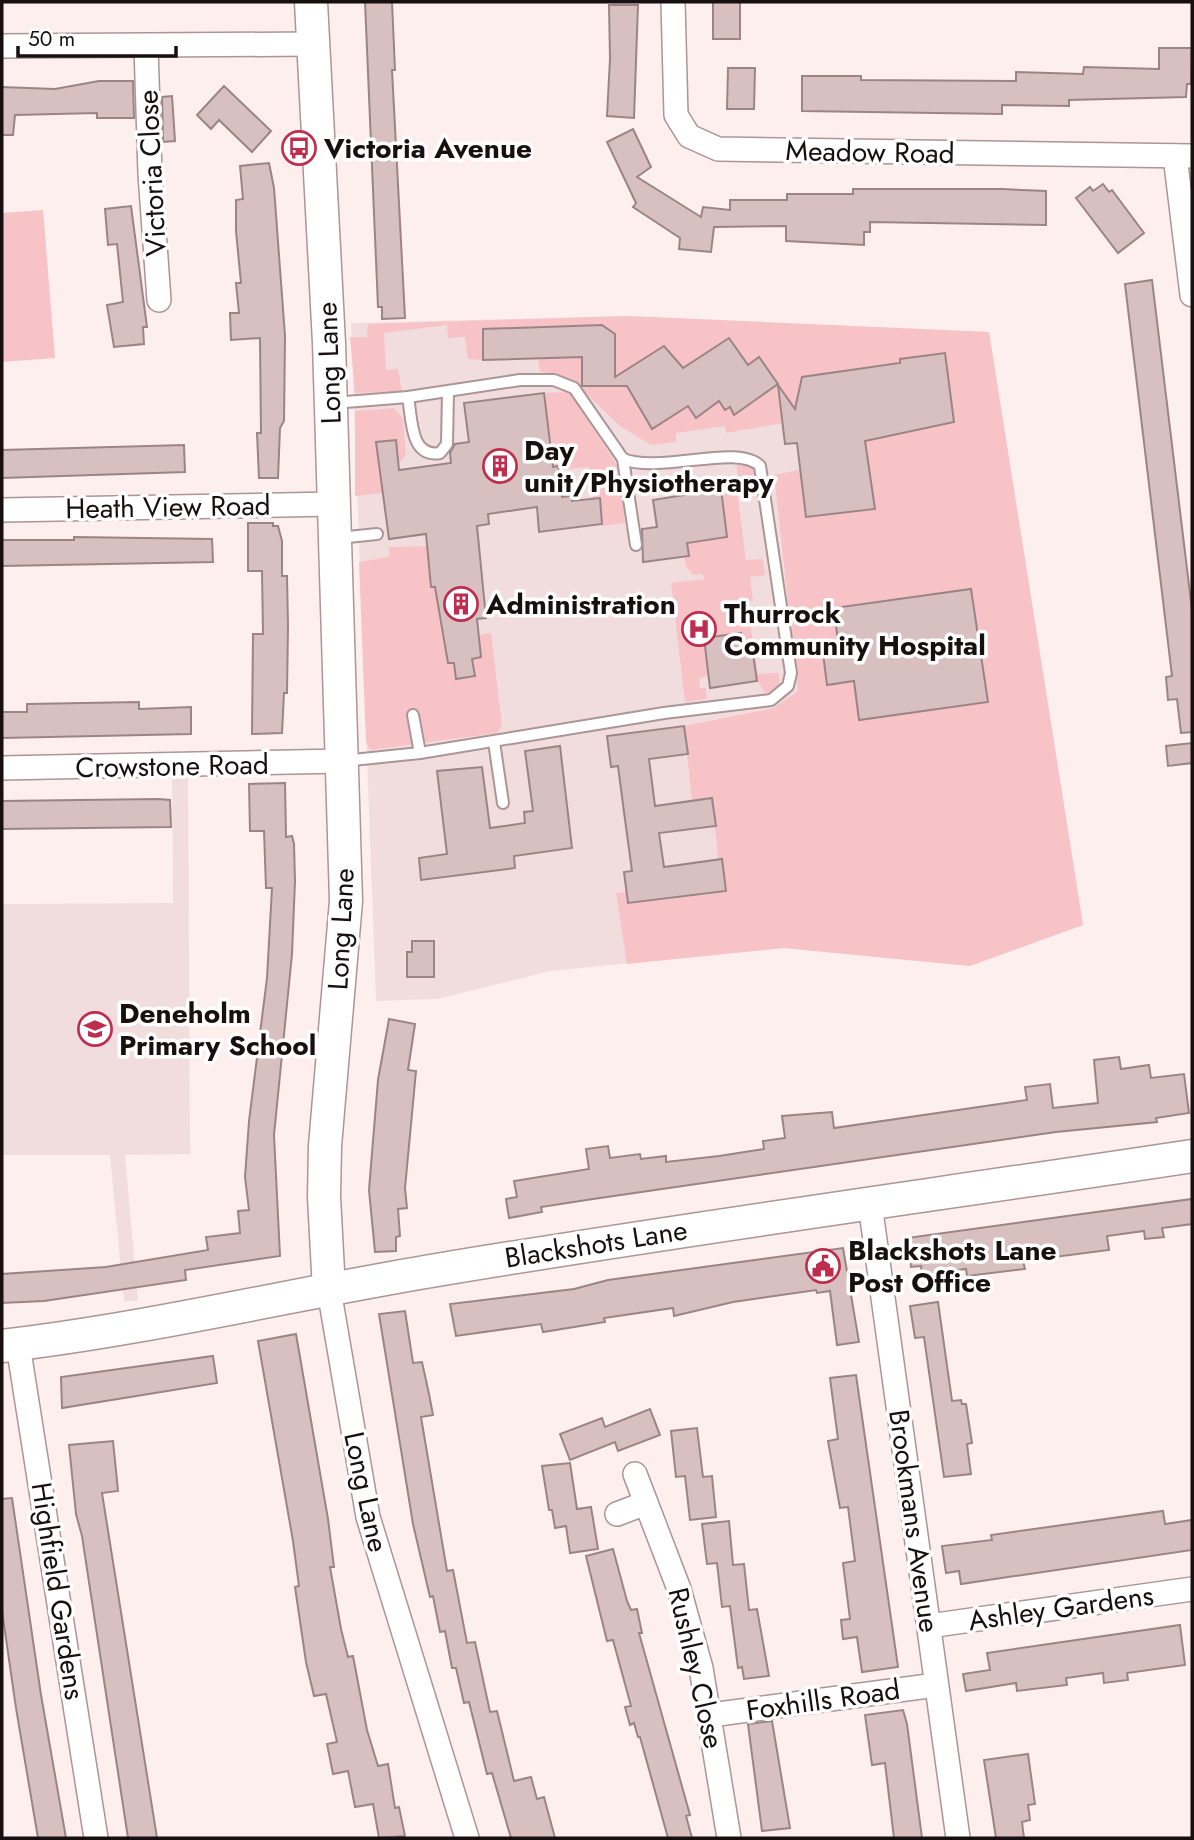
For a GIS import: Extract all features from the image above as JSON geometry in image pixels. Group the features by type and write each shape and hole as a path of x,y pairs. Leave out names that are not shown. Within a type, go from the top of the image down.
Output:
{"street":[{"name":"Long Lane","path":"311,2 331,403 346,901 325,1146 324,1198 329,1290 368,1517 467,1838"},
{"name":"Meadow Road","path":"673,2 672,66 676,115 690,136 718,149 1184,156"},
{"path":"2,46 313,44"},
{"name":"Victoria Close","path":"146,46 150,174 159,300"},
{"path":"1184,156 1192,295"},
{"name":"Heath View Road","path":"2,510 334,504"},
{"name":"Crowstone Road","path":"2,768 342,761"},
{"name":"Blackshots Lane","path":"10,1345 156,1324 329,1290 621,1239 1192,1156"},
{"name":"Brookmans Avenue","path":"870,1204 958,1838"},
{"name":"Highfield Gardens","path":"10,1345 96,1838"},
{"name":"Rushley Close","path":"635,1474 679,1590 711,1715 729,1838"},
{"path":"617,1514 646,1503"},
{"name":"Ashley Gardens","path":"929,1626 1192,1589"},
{"name":"Foxhills Road","path":"711,1715 936,1685"}],"lane":[{"path":"331,403 408,397 520,380 554,380 574,388 622,459 636,545"},
{"path":"408,397 416,442 422,451 431,455 440,453 447,444 448,391"},
{"path":"342,761 419,753 664,713 771,700 788,686 791,673 760,466 752,458 738,455 656,465 638,465 622,459"},
{"path":"335,538 377,534"},
{"path":"413,715 419,753"},
{"path":"494,742 503,803"}],"shaded area":[{"path":"43,210 55,358 2,362 2,213"},
{"name":"Thurrock Community Hospital","path":"627,316 989,332 1083,925 970,966 784,948 550,971 437,999 376,1001 351,323"},
{"path":"627,316 989,332 1083,925 970,966 784,948 627,964 616,893 626,892 629,903 726,890 722,860 718,859 712,799 692,801 684,726 774,708 798,691 774,475 819,466 783,423 726,433 725,426 676,433 676,442 651,445 620,426 572,380 540,371 538,359 582,357 602,325 483,329 483,360 468,359 465,337 448,338 447,325 384,333 386,370 398,369 402,391 355,393 350,337 367,337 368,324"},
{"path":"569,392 619,468 625,523 602,526 600,499 593,499 589,467 558,470 553,467 544,393"},
{"path":"394,408 403,419 406,455 398,464 376,443 383,493 355,496 355,411"},
{"path":"736,459 754,466 756,486 737,490 746,560 763,559 765,575 750,577 753,601 747,602 758,674 779,673 780,684 766,694 757,681 753,655 743,655 741,633 705,638 708,676 699,678 700,688 706,688 707,699 685,702 671,583 705,579 702,574 693,575 686,566 684,557 689,556 680,486 738,477"},
{"path":"431,546 440,623 446,623 448,663 454,663 475,676 472,659 481,657 478,635 491,633 502,725 497,733 370,750 366,742 359,562 389,557 389,547"},
{"name":"Deneholm Primary School","path":"172,777 188,777 190,1154 125,1155 138,1301 124,1301 110,1155 2,1155 2,904 173,903"}],"building":[{"path":"365,2 392,2 395,70 392,70 405,318 382,319 382,307 378,307"},
{"path":"713,2 740,2 740,39 713,39"},
{"path":"609,5 638,5 634,118 607,116"},
{"path":"1159,48 1192,48 1191,84 1187,84 1186,97 1069,100 1069,106 1002,105 1002,114 802,111 802,76 861,76 861,80 1016,81 1016,72 1083,74 1084,67 1159,69"},
{"path":"728,68 755,68 754,109 727,109"},
{"path":"99,81 133,81 134,118 97,118 97,113 15,115 13,135 2,135 2,87 55,89"},
{"path":"224,86 271,131 252,152 219,120 211,129 197,115"},
{"path":"172,96 175,141 163,142 162,97"},
{"path":"633,129 651,167 637,177 701,217 703,207 730,210 730,200 787,200 787,194 853,194 853,189 1002,189 1046,191 1046,225 870,222 870,232 864,232 864,245 786,241 786,226 714,227 711,252 679,249 680,238 633,207 636,203 607,142"},
{"path":"269,163 274,188 285,336 284,421 280,428 278,478 259,478 257,433 261,433 260,338 231,340 230,313 239,313 236,283 241,283 236,200 243,199 240,166"},
{"path":"1103,184 1109,192 1112,190 1144,233 1118,253 1076,198 1090,187 1093,191"},
{"path":"131,206 147,327 143,327 144,344 114,347 107,305 123,302 117,244 108,245 105,209"},
{"path":"1152,280 1192,610 1192,732 1181,733 1177,699 1168,700 1166,677 1172,676 1125,284"},
{"path":"602,325 615,334 615,377 664,346 683,368 729,338 748,365 759,357 778,384 734,415 730,407 725,410 719,401 696,418 688,406 652,429 627,386 582,386 582,357 483,360 483,329"},
{"path":"945,353 954,422 865,441 875,509 806,517 797,443 785,444 778,385 795,409 802,377 900,363 900,359"},
{"name":"Day unit/Physiotherapy","path":"544,393 553,467 558,466 562,497 572,496 572,501 600,498 602,524 539,532 537,507 488,514 489,524 477,526 486,618 477,619 481,657 472,659 475,676 456,679 454,663 448,663 435,587 431,587 426,534 389,539 376,442 396,440 399,470 451,463 450,453 455,444 469,442 464,403"},
{"path":"184,445 185,472 2,478 2,450"},
{"path":"721,489 727,537 687,543 689,556 643,562 642,529 657,527 653,500"},
{"path":"248,523 273,523 273,526 278,526 282,541 282,576 287,576 288,625 287,693 284,693 282,733 252,734 253,634 263,634 262,571 248,571"},
{"path":"74,537 212,539 213,562 2,566 2,540 74,540"},
{"path":"971,589 988,702 859,720 854,681 827,685 823,653 839,651 834,608"},
{"path":"741,633 743,655 753,654 757,681 710,688 704,638"},
{"path":"139,702 139,709 191,707 191,734 2,738 2,712 27,712 27,704"},
{"path":"684,726 688,754 649,759 655,806 712,798 716,826 659,833 664,867 722,859 726,891 628,903 624,872 632,871 618,766 611,767 607,736"},
{"path":"1192,743 1192,763 1168,766 1166,746"},
{"path":"560,746 572,848 514,856 515,868 421,880 419,858 447,854 437,771 482,767 490,828 525,823 524,812 533,811 525,751"},
{"path":"285,783 286,837 292,836 294,844 295,881 292,954 274,1135 280,1256 185,1270 186,1280 44,1301 2,1303 2,1274 106,1267 208,1250 206,1237 240,1233 238,1211 249,1210 245,1177 249,1121 267,978 272,888 266,888 264,831 250,831 249,784"},
{"path":"170,800 171,827 2,829 2,801"},
{"path":"412,941 434,941 434,977 407,977 407,952 412,952"},
{"path":"389,1019 415,1024 408,1070 416,1071 405,1188 407,1208 398,1209 400,1236 396,1237 396,1251 375,1252 369,1190 378,1080"},
{"path":"1119,1057 1121,1069 1149,1065 1151,1078 1184,1074 1189,1113 1156,1118 1157,1122 1056,1132 541,1207 542,1212 509,1218 506,1199 517,1197 514,1181 589,1169 586,1149 608,1146 610,1158 640,1154 641,1159 666,1156 666,1162 719,1156 764,1149 763,1141 785,1138 782,1116 832,1112 834,1128 1027,1100 1025,1087 1050,1084 1053,1108 1098,1103 1094,1060"},
{"path":"1192,1199 1192,1224 1162,1228 1164,1237 1145,1239 1144,1231 1107,1236 1109,1250 1023,1261 1025,1269 967,1276 966,1269 922,1275 921,1266 911,1267 907,1238"},
{"path":"843,1248 859,1342 837,1345 830,1291 817,1293 816,1290 733,1302 674,1316 673,1308 604,1318 605,1322 543,1332 541,1324 456,1336 450,1304 574,1289 608,1280"},
{"path":"938,1302 952,1401 961,1400 962,1404 966,1404 972,1443 967,1444 971,1474 944,1477 924,1337 915,1338 910,1306"},
{"path":"405,1311 413,1363 422,1362 433,1415 421,1417 447,1571 453,1570 467,1643 475,1642 490,1712 497,1711 514,1781 531,1777 537,1799 544,1797 555,1838 511,1838 492,1773 487,1774 469,1702 464,1703 456,1668 452,1668 445,1631 440,1632 433,1596 430,1597 413,1524 379,1314"},
{"path":"296,1334 328,1519 334,1567 330,1567 341,1629 348,1657 353,1656 367,1730 378,1766 388,1764 395,1808 399,1807 405,1836 379,1838 373,1804 355,1807 348,1771 333,1774 327,1744 337,1742 326,1694 314,1696 306,1662 295,1587 299,1586 293,1541 258,1341"},
{"path":"213,1356 217,1383 62,1408 61,1377"},
{"path":"856,1375 898,1667 862,1672 857,1637 843,1639 841,1620 850,1619 843,1563 855,1561 848,1507 840,1508 828,1441 838,1439 830,1378"},
{"path":"650,1409 660,1435 618,1451 615,1442 570,1460 560,1434 602,1418 605,1427"},
{"path":"697,1428 703,1477 712,1476 716,1517 690,1520 685,1476 676,1477 671,1431"},
{"path":"113,1441 118,1491 102,1493 157,1838 128,1838 82,1536 76,1514 69,1445"},
{"path":"570,1463 577,1509 591,1507 598,1549 570,1553 566,1526 555,1528 552,1510 549,1510 542,1466"},
{"path":"12,1498 41,1695 66,1838 38,1838 16,1708 2,1611 2,1499"},
{"path":"1163,1511 1165,1524 1192,1520 1192,1550 961,1584 959,1571 946,1573 942,1546 992,1540 991,1535"},
{"path":"729,1521 733,1565 744,1564 749,1610 757,1609 769,1676 744,1679 742,1667 738,1668 730,1606 722,1607 717,1563 707,1564 702,1524"},
{"path":"613,1549 627,1601 631,1610 637,1609 642,1633 639,1633 690,1815 686,1816 692,1838 668,1838 640,1737 634,1723 630,1725 625,1707 631,1706 613,1640 607,1641 586,1556"},
{"path":"1180,1625 1185,1665 1127,1673 1128,1680 1104,1683 1103,1673 1066,1678 1067,1685 1017,1691 1016,1683 966,1691 963,1674 990,1670 987,1653"},
{"path":"903,1710 922,1838 894,1838 885,1763 872,1765 865,1715"},
{"path":"772,1721 790,1828 762,1831 748,1724"},
{"path":"1028,1754 1035,1804 1028,1805 1030,1820 1022,1822 1024,1838 996,1838 984,1760"}],"place":[{"name":"Victoria Avenue","path":"299,148"},
{"name":"Day unit/Physiotherapy","path":"500,466"},
{"name":"Administration","path":"461,604"},
{"name":"Thurrock Community Hospital","path":"699,629"},
{"name":"Deneholm Primary School","path":"95,1029"},
{"name":"Blackshots Lane Post Office","path":"823,1266"}]}
